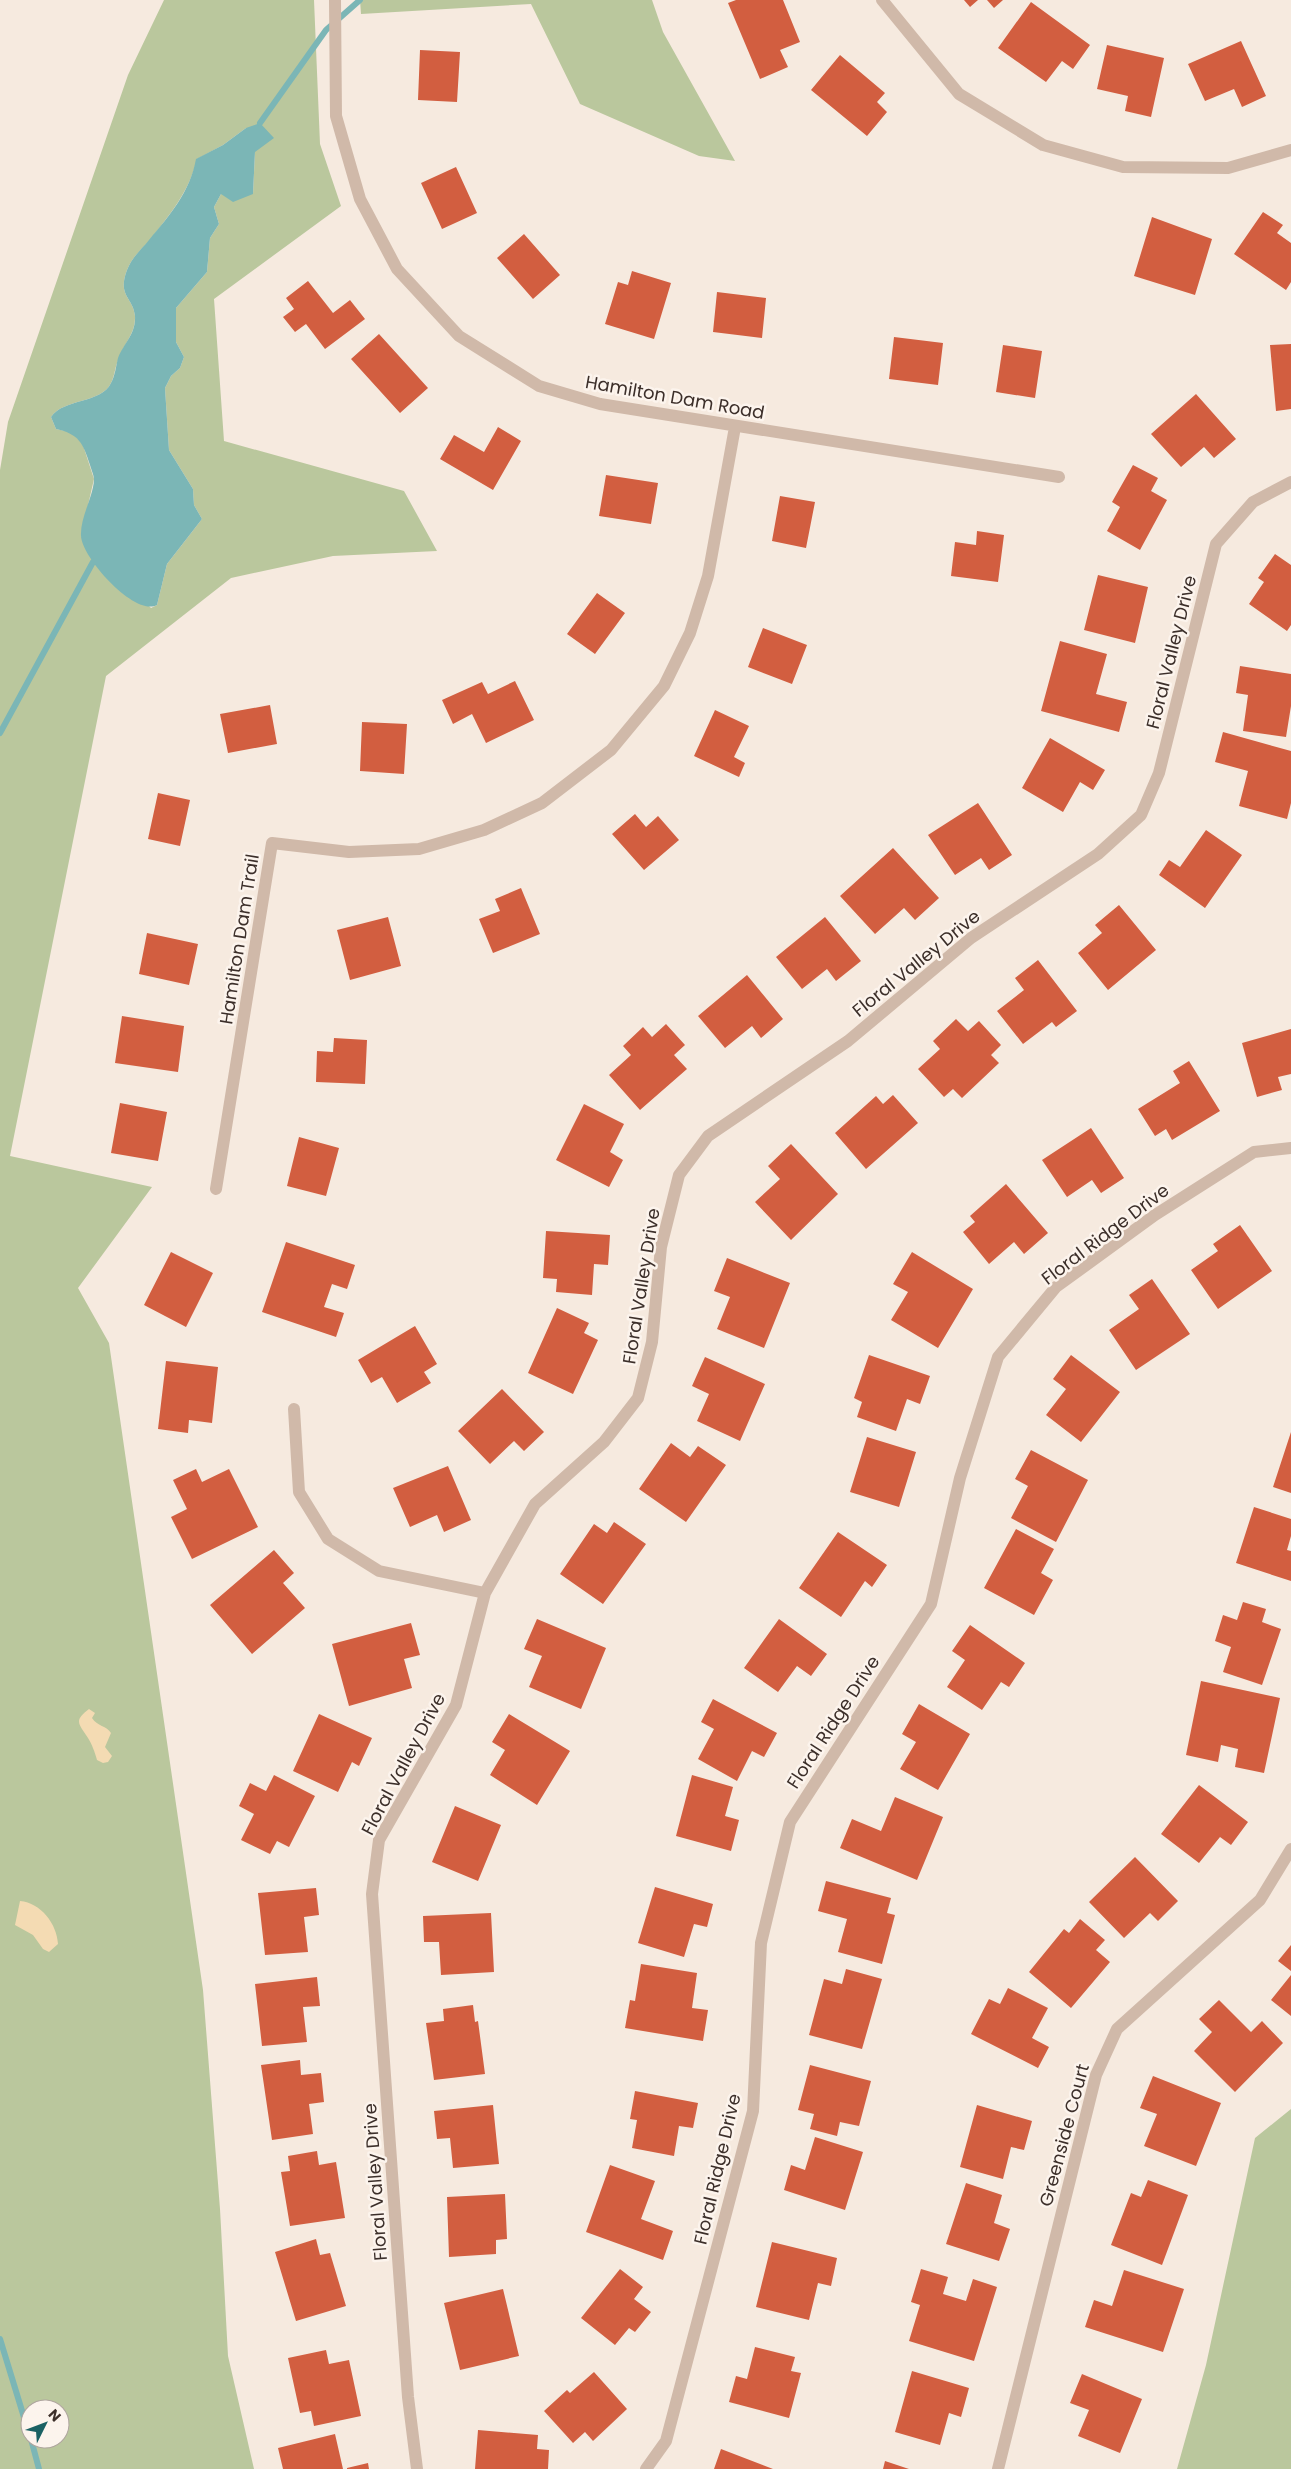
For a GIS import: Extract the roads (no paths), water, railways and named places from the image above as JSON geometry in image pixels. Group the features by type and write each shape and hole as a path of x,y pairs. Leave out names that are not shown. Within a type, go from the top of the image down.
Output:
{"street":[{"name":"Hamilton Dam Road","path":"335,0 336,116 360,199 397,269 460,336 539,386 600,404 735,427 1059,477"},
{"path":"882,0 959,94 1043,144 1124,167 1228,168 1291,150"},
{"name":"Hamilton Dam Trail","path":"216,1189 272,842 349,852 419,849 484,830 542,803 611,750 664,686 690,633 708,576 735,427"},
{"name":"Floral Valley Drive","path":"417,2469 408,2397 372,1894 379,1840 456,1705 485,1593 535,1504 604,1442 638,1398 652,1342 662,1247 679,1175 708,1136 848,1041 971,938 1098,854 1141,815 1159,773 1216,544 1253,502 1291,482"},
{"name":"Floral Ridge Drive","path":"646,2469 666,2441 753,2111 761,1943 790,1822 931,1604 960,1478 998,1357 1056,1287 1156,1215 1254,1152 1291,1148"},
{"path":"294,1409 299,1492 328,1539 379,1571 485,1593"},
{"name":"Greenside Court","path":"998,2469 1096,2075 1117,2029 1260,1900 1291,1849"}],"water":[{"path":"260,123 274,138 255,152 253,194 233,202 221,194 214,207 219,224 210,238 207,272 176,308 176,342 184,357 180,368 171,376 165,388 169,450 193,489 194,505 202,519 167,564 157,605 147,606 136,602 124,594 111,583 90,558 84,546 81,529 93,487 94,476 82,445 75,437 56,429 51,417 64,407 99,394 106,390 111,383 118,358 132,333 135,322 134,310 126,296 124,285 127,270 134,257 184,193 196,159 223,145 246,128"}],"waterway":[{"path":"260,123 326,30 360,0"},
{"path":"0,733 93,562"},
{"path":"0,2339 20,2404"},
{"path":"34,2449 39,2469"}]}
